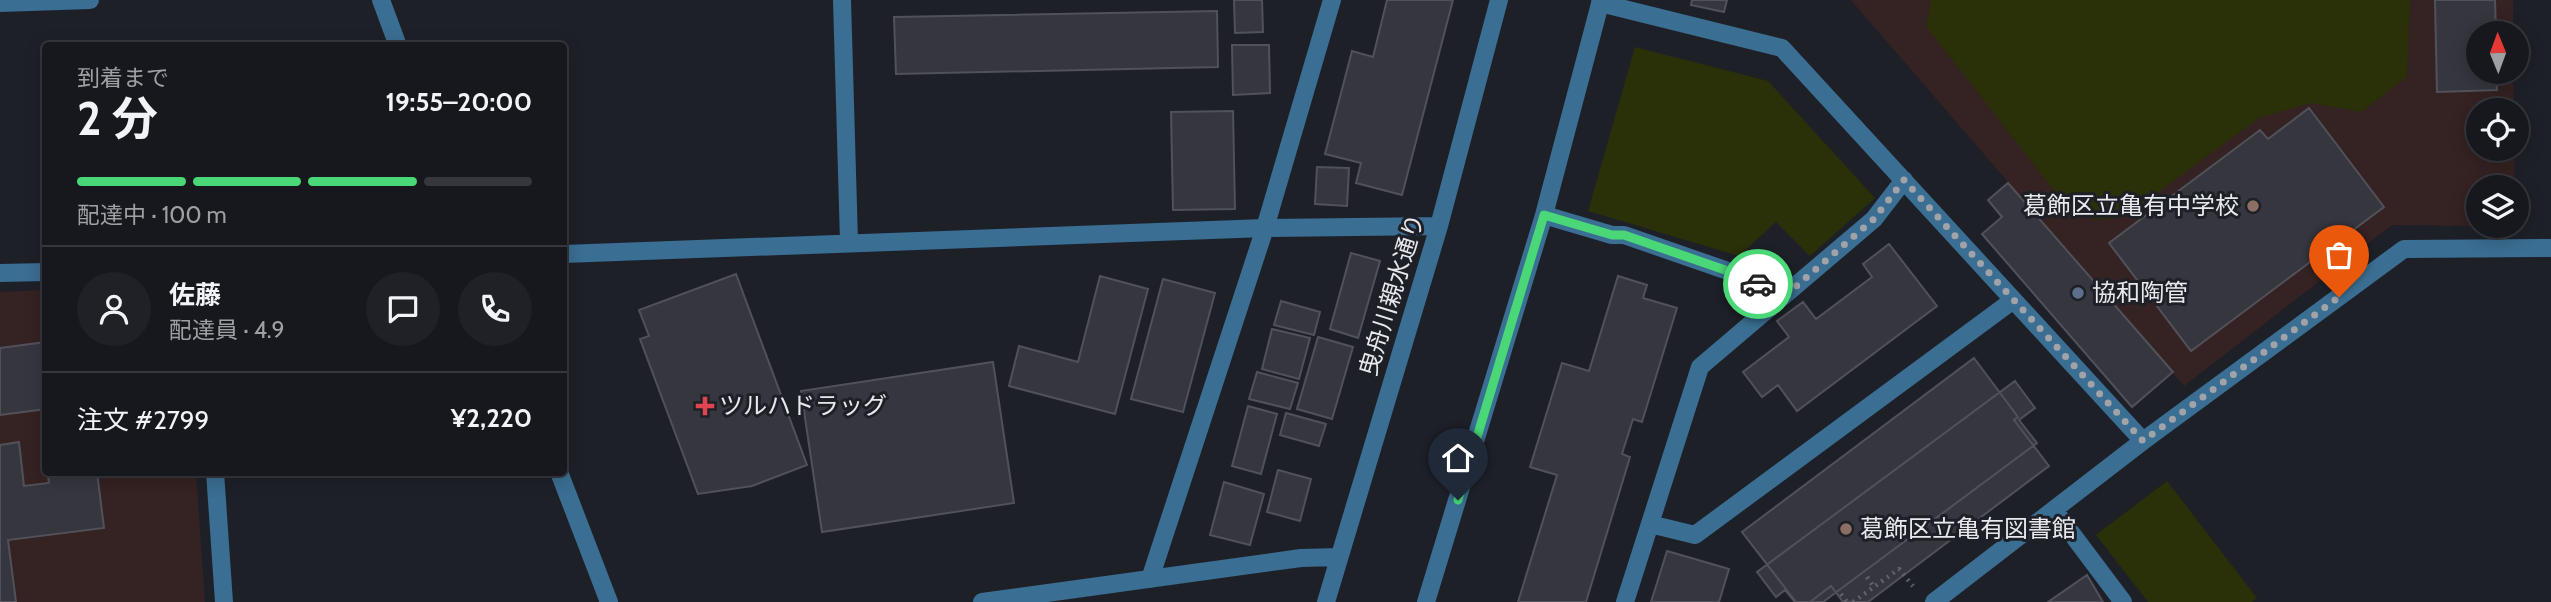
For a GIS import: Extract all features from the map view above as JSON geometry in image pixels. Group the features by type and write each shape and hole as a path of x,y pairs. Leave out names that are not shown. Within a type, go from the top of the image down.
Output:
{"street":[{"path":"0,3 90,0"},
{"path":"381,0 397,42"},
{"path":"842,0 849,242"},
{"path":"1150,579 1265,228 1332,0"},
{"name":"曳舟川親水通り","path":"1326,602 1438,226 1499,0"},
{"path":"1426,602 1544,215 1600,2 1782,48 2143,441"},
{"path":"1625,602 1700,367 1874,219 1904,180"},
{"path":"1544,215 1612,235 1624,235 1751,279 1779,301"},
{"path":"567,254 1265,228 1438,226"},
{"path":"1934,602 2143,441 2404,249 2551,248"},
{"path":"0,273 42,272"},
{"path":"1650,524 1695,535 2012,301"},
{"path":"215,476 224,602"},
{"path":"561,476 608,602"},
{"path":"2054,510 2123,602"},
{"path":"982,602 1301,558 1339,557"}],"path":[{"path":"1853,602 1899,569 1913,586"},
{"path":"1867,577 1874,587"},
{"path":"1841,594 1847,602"}],"shaded area":[{"name":"葛飾区立亀有中学校","path":"1851,0 2513,0 2513,21 2466,21 2466,84 2513,84 2514,98 2466,98 2466,161 2514,161 2515,175 2466,175 2466,226 2392,225 2184,386"},
{"path":"42,290 42,476 196,476 205,602 0,602 0,292"}],"green space":[{"path":"1931,0 2410,0 2407,77 2361,112 2311,103 2259,118 2125,217 2094,220 2062,201 1926,26"},
{"path":"1635,47 1768,81 1875,198 1810,256 1776,222 1739,256 1588,211"},
{"path":"2167,481 2257,598 2252,602 2148,602 2096,535"}],"building":[{"path":"1234,0 1262,0 1263,32 1235,33"},
{"path":"1387,0 1453,0 1402,195 1356,183 1361,163 1325,154 1352,51 1373,57"},
{"path":"1692,0 1727,0 1724,12 1691,5"},
{"path":"2435,0 2495,0 2496,21 2466,21 2466,84 2497,84 2497,90 2437,92"},
{"path":"1217,11 1218,67 896,74 894,17"},
{"path":"1232,45 1269,45 1270,93 1233,95"},
{"path":"2309,108 2384,207 2191,351 2109,243 2260,130 2268,139"},
{"path":"1233,111 1235,209 1173,210 1171,112"},
{"path":"1317,167 1349,168 1347,206 1315,204"},
{"path":"2008,183 2173,372 2132,407 1982,234 2002,217 1988,200"},
{"path":"1889,244 1937,306 1797,411 1778,385 1762,397 1743,372 1789,337 1777,321 1803,302 1816,319 1872,277 1863,264"},
{"path":"1351,253 1380,261 1358,338 1330,329"},
{"path":"736,274 807,465 752,486 698,494 640,339 649,336 639,310"},
{"path":"1100,276 1148,289 1115,414 1009,386 1019,346 1078,362"},
{"path":"1618,276 1647,285 1643,298 1677,308 1642,422 1633,419 1622,454 1630,457 1586,602 1518,602 1557,475 1530,467 1562,363 1589,371"},
{"path":"1163,279 1215,293 1183,412 1131,399"},
{"path":"1281,301 1320,312 1314,335 1274,325"},
{"path":"1272,329 1310,338 1299,379 1262,369"},
{"path":"1318,337 1353,347 1332,419 1297,409"},
{"path":"42,343 42,410 0,415 0,348"},
{"path":"1974,358 2018,417 2014,420 2049,466 1868,602 1843,602 1831,586 1810,602 1796,602 1742,532"},
{"path":"993,362 1014,503 822,532 801,391"},
{"path":"1257,372 1298,383 1290,409 1249,399"},
{"path":"2015,381 2035,408 2019,420 2037,443 1823,602 1795,602 1785,590 1776,597 1757,572"},
{"path":"1248,406 1277,414 1261,474 1232,466"},
{"path":"1286,413 1326,424 1319,446 1280,435"},
{"path":"19,442 24,486 49,483 48,476 98,476 104,528 8,540 16,602 0,602 0,445"},
{"path":"1278,470 1311,479 1300,521 1267,512"},
{"path":"1224,482 1264,494 1250,545 1210,535"},
{"path":"1667,551 1729,569 1719,602 1651,602"},
{"path":"2087,575 2103,602 2048,602"}],"way so far":[{"path":"1758,284 1779,301 1874,219 1904,180 2143,441 2339,297"}],"place":[{"name":"葛飾区立亀有中学校","path":"2253,206"},
{"name":"協和陶管","path":"2078,293"},
{"name":"ツルハドラッグ","path":"705,406"},
{"name":"葛飾区立亀有図書館","path":"1846,529"}],"route":[{"path":"1458,500 1544,215 1612,235 1624,235 1751,279 1758,284"}]}
